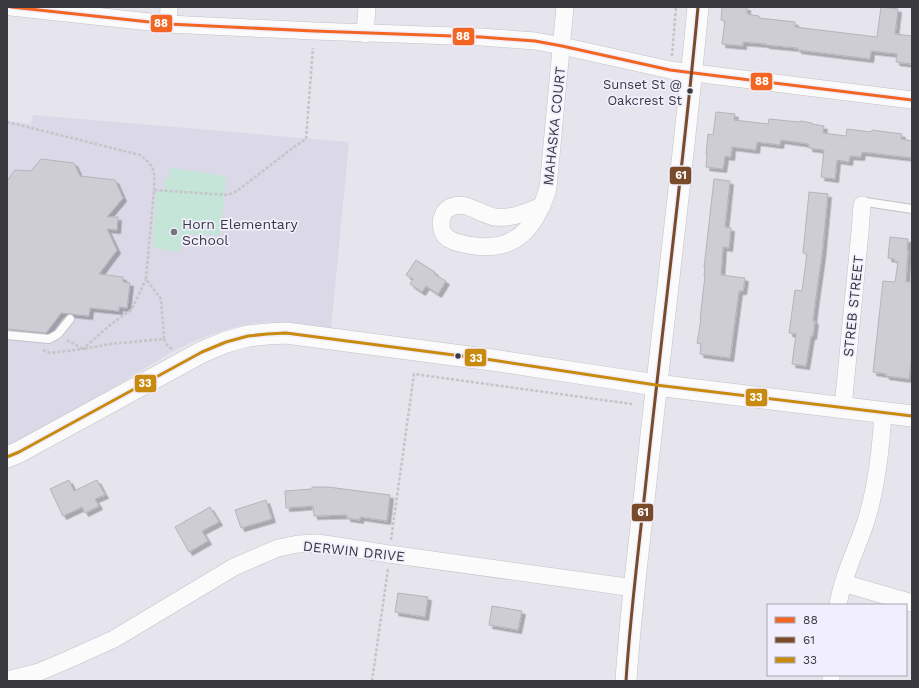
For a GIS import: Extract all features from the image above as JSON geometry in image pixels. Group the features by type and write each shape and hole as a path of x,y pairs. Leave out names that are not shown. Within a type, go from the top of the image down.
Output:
{"street":[{"path":"11,7 168,24 535,41 647,66 692,74 912,100"},
{"path":"168,24 169,7"},
{"path":"365,34 367,7"},
{"name":"MAHASKA COURT","path":"542,206 508,217 495,217 481,213 468,206 457,205 448,209 443,215 440,226 447,239 481,247 506,244 527,230 535,220 542,206 547,192 565,7"},
{"path":"626,681 634,588 692,74 698,7"},
{"name":"STREB STREET","path":"843,407 862,205"},
{"path":"7,457 19,452 202,352 226,342 248,336 286,333 347,340 656,384 912,416"},
{"path":"838,604 843,583 867,519 872,500 878,468 883,412"},
{"name":"DERWIN DRIVE","path":"7,680 40,676 66,661 114,638 234,568 278,548 298,544 338,546 634,588"},
{"path":"843,583 912,603"}],"lane":[{"path":"862,205 866,202 912,209"},
{"path":"7,335 49,339 58,334 70,319"}],"path":[{"path":"671,60 676,7"},
{"path":"154,190 228,195 237,191 306,139 313,48"},
{"path":"7,122 140,154 149,162 154,171 154,190 146,278 132,308 83,349"},
{"path":"146,278 161,299 164,339 172,349"},
{"path":"58,334 83,349"},
{"path":"38,348 50,353 110,344 164,339"},
{"path":"391,542 414,374 632,404"},
{"path":"372,681 388,566"}],"shaded area":[{"name":"Horn Elementary School","path":"33,115 349,142 331,328 270,322 249,324 207,336 172,352 87,403 7,447 7,121 31,124"}],"green space":[{"path":"170,168 226,176 221,235 184,234 180,252 153,248 156,193 165,189 164,179 169,178"}],"building":[{"path":"722,7 747,7 747,14 759,16 759,18 795,22 795,27 877,37 881,7 898,9 895,34 912,36 912,64 896,62 897,54 871,51 870,59 798,50 798,48 766,44 743,42 743,46 722,44 725,21 721,20"},
{"path":"716,112 735,114 734,120 768,124 769,119 812,123 824,126 823,133 846,136 847,129 871,132 872,130 902,134 901,139 912,141 912,158 862,152 861,157 850,156 849,162 837,160 835,179 821,177 824,150 809,148 809,144 781,140 780,145 757,142 756,150 732,147 731,157 725,156 723,169 706,167 708,134 713,135"},
{"path":"41,159 74,163 80,176 115,180 123,198 107,217 118,217 117,230 107,229 117,250 99,274 123,277 123,282 130,283 127,308 119,307 119,311 90,308 89,316 61,313 46,333 7,329 7,181 15,170 31,171"},
{"path":"714,179 730,181 725,227 731,228 729,248 723,247 721,275 745,278 743,291 739,291 730,358 700,354 701,344 697,343 701,319 705,276 704,268"},
{"path":"809,192 828,194 813,321 815,321 806,366 792,364 796,334 789,333 795,290 802,291 807,254 803,253"},
{"path":"890,237 908,239 906,282 912,282 912,354 909,379 886,376 886,374 873,372 883,281 895,282 898,262 894,261 894,259 888,258"},
{"path":"416,260 446,281 438,294 426,286 422,292 410,284 413,279 406,275"},
{"path":"69,480 74,491 97,480 105,495 95,499 99,506 85,513 82,507 63,516 50,489"},
{"path":"312,487 328,487 390,495 387,521 360,517 360,520 347,518 347,515 314,516 313,506 286,508 285,491 312,489"},
{"path":"266,500 272,519 241,528 235,510"},
{"path":"210,507 219,522 202,531 208,541 189,552 175,527"},
{"path":"398,593 428,597 425,617 395,612"},
{"path":"492,606 522,611 518,630 489,625"}],"transit line":[{"name":"88","path":"11,7 168,24 481,37 535,41 670,70 912,100"},
{"name":"61","path":"626,681 634,586 686,128 698,7"},
{"name":"33","path":"7,457 19,452 202,352 226,342 248,336 286,333 492,360 656,385 912,416"}],"place":[{"name":"Sunset St @ Oakcrest St","path":"690,91"},
{"name":"Horn Elementary School","path":"174,232"}]}
